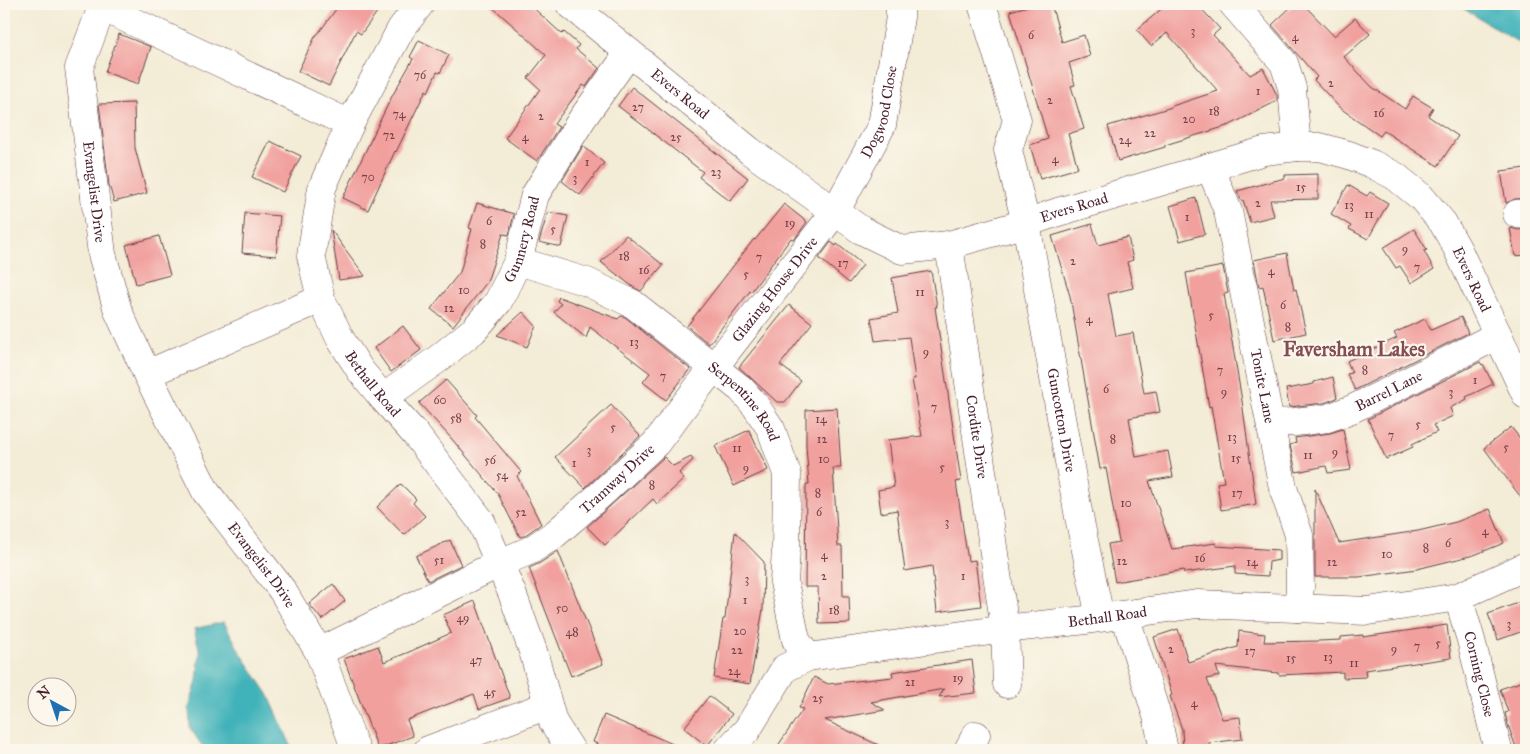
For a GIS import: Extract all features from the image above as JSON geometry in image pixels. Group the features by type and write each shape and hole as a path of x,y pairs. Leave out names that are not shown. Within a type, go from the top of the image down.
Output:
{"street":[{"name":"Bethall Road","path":"420,4 401,29 350,124 322,188 311,256 321,299 341,340 360,370 416,434 481,521 500,563 533,651 553,722 571,750"},
{"name":"Evers Road","path":"570,4 750,150 861,230 902,250 949,245 1264,151 1297,147 1320,147 1364,161 1395,176 1421,197 1443,223 1457,248 1526,394"},
{"name":"Dogwood Close","path":"835,212 882,124 900,17 900,4"},
{"name":"Guncotton Drive","path":"982,4 1017,120 1008,150 1026,223 1079,517 1100,616"},
{"path":"1232,4 1284,63 1292,88 1297,147"},
{"name":"Evangelist Drive","path":"350,124 102,5 79,68 102,254 118,311 146,374 206,492 282,590 319,652 356,750"},
{"name":"Gunnery Road","path":"383,398 438,359 474,330 498,302 518,261 535,195 582,119 629,53"},
{"name":"Tonite Lane","path":"1210,167 1228,211 1283,488 1299,535 1300,587 1298,608"},
{"name":"Glazing House Drive","path":"714,368 835,212"},
{"name":"Cordite Drive","path":"949,245 1005,629 1007,684"},
{"name":"Serpentine Road","path":"518,261 588,282 633,304 740,389 755,405 771,429 787,474 784,582 796,640 808,656"},
{"path":"146,374 321,299"},
{"name":"Barrel Lane","path":"1271,423 1328,418 1389,391 1498,335"},
{"name":"Tramway Drive","path":"500,563 531,550 556,534 600,495 656,443 714,368"},
{"path":"319,652 500,563"},
{"name":"Bethall Road","path":"728,750 746,730 785,668 808,656 1196,604 1368,611 1458,598 1526,566"},
{"name":"Corning Close","path":"1458,598 1471,640 1498,750"},
{"path":"1129,628 1157,716 1164,750"},
{"path":"428,750 548,705"}],"water":[{"path":"1456,4 1526,4 1526,47"},
{"path":"224,622 239,650 268,694 293,750 205,750 190,728 189,708 197,681 200,652 194,629"}],"building":[{"path":"340,4 383,4 361,34 356,31 329,86 298,71 316,35"},
{"path":"489,4 529,4 562,34 564,32 579,45 576,49 599,68 586,87 583,85 554,124 559,127 537,161 505,138 540,89 528,78 546,55"},
{"path":"1035,4 1051,4 1062,42 1084,35 1090,56 1069,63 1075,85 1071,86 1084,129 1068,134 1078,168 1040,179 1030,145 1048,139 1010,11"},
{"path":"1167,4 1197,4 1220,29 1213,35 1250,75 1263,68 1277,95 1277,101 1230,125 1118,161 1108,126 1218,91 1167,33 1151,46 1137,30"},
{"path":"1294,4 1303,4 1334,36 1355,18 1370,34 1344,57 1372,87 1405,109 1413,96 1433,108 1428,116 1458,136 1438,166 1384,131 1380,136 1340,108 1314,80 1317,77 1272,25"},
{"path":"119,34 151,47 138,84 105,72"},
{"path":"419,40 449,55 440,73 437,72 428,92 426,90 368,210 343,198 391,98 413,59 410,57"},
{"path":"632,87 748,178 730,201 699,177 703,172 618,106"},
{"path":"134,103 135,148 147,193 114,202 109,185 99,104"},
{"path":"270,141 301,156 283,192 252,177"},
{"path":"583,146 604,163 580,195 562,181"},
{"path":"1526,168 1526,198 1515,199 1506,203 1501,171"},
{"path":"1318,174 1318,199 1270,200 1274,216 1250,222 1243,200 1241,200 1237,191 1285,178 1285,175"},
{"path":"1348,185 1367,196 1370,192 1388,203 1368,239 1349,229 1351,226 1331,214"},
{"path":"1196,198 1205,234 1180,241 1170,206"},
{"path":"477,203 514,214 509,235 503,234 487,282 453,326 431,309 460,272 472,229 469,228"},
{"path":"784,204 807,222 794,240 791,238 709,344 687,326 754,239"},
{"path":"548,212 568,216 561,247 539,242"},
{"path":"245,213 280,216 276,256 242,253"},
{"path":"1092,224 1098,245 1128,237 1133,260 1127,262 1133,288 1108,294 1116,336 1133,333 1144,393 1156,391 1160,412 1129,418 1136,457 1168,451 1173,477 1149,481 1172,549 1216,543 1216,546 1279,550 1279,560 1269,562 1268,576 1235,574 1235,566 1184,573 1184,570 1115,582 1108,544 1119,542 1106,468 1100,469 1070,296 1052,236"},
{"path":"1510,228 1526,229 1526,255 1515,256"},
{"path":"1414,229 1427,250 1424,251 1434,269 1411,283 1400,266 1396,268 1383,248"},
{"path":"331,230 365,276 339,280"},
{"path":"626,235 663,265 641,291 601,262"},
{"path":"159,236 170,275 136,284 126,245"},
{"path":"831,242 836,246 837,244 863,265 849,283 819,258"},
{"path":"1287,253 1294,290 1296,289 1306,333 1274,340 1263,286 1259,287 1254,260"},
{"path":"1223,266 1228,293 1224,294 1242,401 1256,504 1221,510 1217,483 1224,482 1186,273"},
{"path":"931,271 961,481 956,482 968,561 975,560 981,606 937,612 932,566 905,571 897,510 881,513 878,490 894,487 888,440 922,436 912,379 915,379 909,337 875,341 871,318 898,313 892,278"},
{"path":"559,297 618,319 621,316 625,317 690,369 666,400 643,382 650,373 590,327 586,338 554,312 561,304 557,301"},
{"path":"789,305 812,323 780,365 801,381 785,402 777,402 739,367"},
{"path":"523,312 536,326 527,347 497,335"},
{"path":"1461,317 1468,333 1355,390 1347,374 1352,373 1347,361 1397,338 1394,333 1425,319 1431,330"},
{"path":"403,326 421,350 391,372 374,348"},
{"path":"1480,362 1483,364 1493,384 1466,397 1467,399 1450,408 1453,416 1433,425 1437,432 1412,444 1413,447 1386,459 1368,419"},
{"path":"1333,377 1337,398 1324,403 1289,407 1286,389 1314,384 1314,382"},
{"path":"446,380 477,415 475,417 521,472 517,476 541,524 524,536 520,537 498,494 419,403"},
{"path":"611,405 640,436 585,488 555,457"},
{"path":"837,408 841,468 833,468 838,546 842,546 843,596 849,596 850,623 819,624 818,587 805,587 806,484 809,484 806,410"},
{"path":"1511,427 1526,446 1526,504 1484,448"},
{"path":"1343,429 1351,470 1328,473 1326,466 1296,472 1290,445 1296,443 1295,438 1330,433"},
{"path":"749,430 768,470 734,486 715,446"},
{"path":"664,457 673,466 691,457 693,460 679,473 684,479 657,504 653,499 605,545 587,527"},
{"path":"401,484 416,499 413,503 425,516 404,535 377,507"},
{"path":"1315,489 1339,543 1418,531 1456,522 1490,509 1504,543 1474,555 1417,569 1359,577 1315,577"},
{"path":"735,532 764,562 763,609 750,684 714,678 723,619 725,619"},
{"path":"450,540 461,565 428,581 416,556"},
{"path":"558,551 603,664 571,676 529,568"},
{"path":"333,584 345,601 322,620 309,604"},
{"path":"1526,600 1526,630 1498,640 1488,614"},
{"path":"475,601 510,698 479,709 474,694 407,720 413,736 378,749 344,659 378,646 384,662 409,652 451,633 443,615"},
{"path":"1447,625 1451,658 1365,670 1366,677 1343,678 1343,672 1279,675 1278,673 1216,666 1219,676 1207,679 1222,719 1240,717 1242,739 1209,743 1210,750 1183,750 1182,729 1170,696 1172,695 1154,637 1178,629 1188,662 1238,647 1239,631 1265,634 1264,642 1319,641 1341,640 1341,637 1363,635 1363,637"},
{"path":"972,660 976,693 939,697 944,689 871,702 885,710 825,720 889,750 775,750 803,709 799,708 814,677 828,684 893,677 892,672"},
{"path":"1526,680 1526,750 1517,750 1508,725 1505,713 1508,712 1500,689"},
{"path":"709,696 732,714 707,746 684,728"},
{"path":"604,715 687,750 612,750 593,742"}],"district":[{"name":"Faversham Lakes","path":"1354,349"}]}
